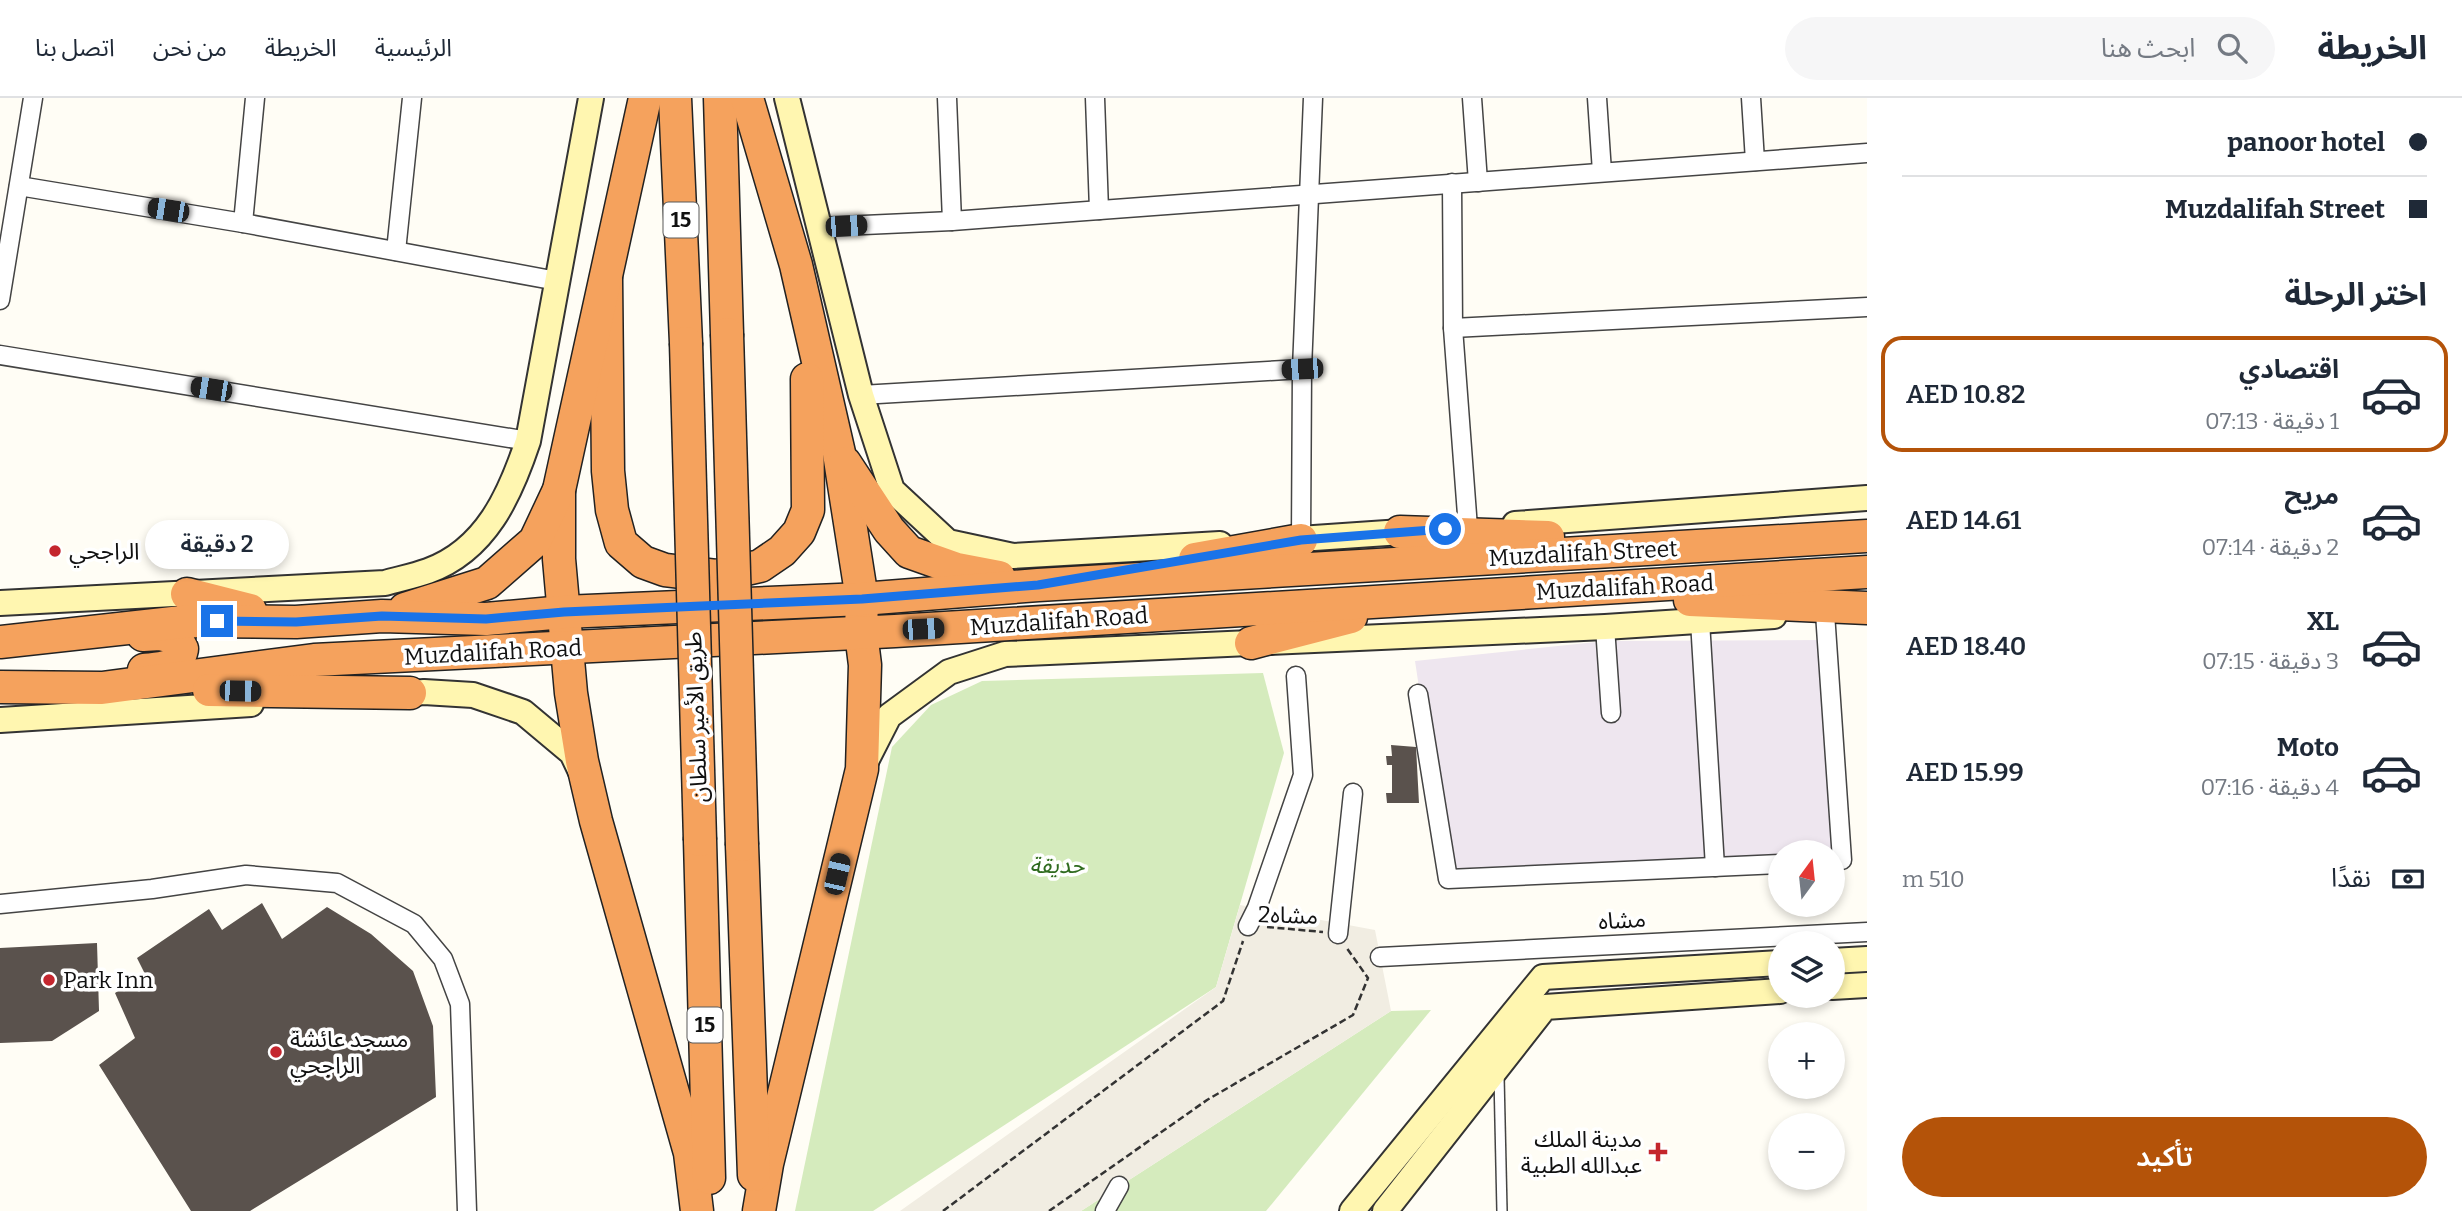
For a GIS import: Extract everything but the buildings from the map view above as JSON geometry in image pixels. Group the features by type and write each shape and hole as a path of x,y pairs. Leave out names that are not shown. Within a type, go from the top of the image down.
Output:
{"highway":[{"path":"382,616 487,583 535,541 558,489 645,98"},
{"name":"طريق الأمير سلطان","path":"675,98 686,343 710,1211"},
{"name":"طريق الأمير سلطان","path":"720,98 742,845 757,1211"},
{"path":"747,98 796,265 839,453 877,598 861,633 865,665 862,769 757,1211"},
{"path":"606,279 608,471 612,510 621,543 643,562 665,570 716,576 761,566 782,551 799,532 808,510 810,479 805,305"},
{"path":"839,453 889,530 909,552 957,569 1038,585 1301,540"},
{"path":"536,650 552,640 550,613 559,559 558,489"},
{"path":"1400,532 1766,543"},
{"name":"Muzdalifah Street","path":"0,642 191,621 296,622 382,616 486,619 550,613 877,598 1038,585 1867,536"},
{"name":"Muzdalifah Road","path":"0,687 102,688 314,660 861,633 1867,572"},
{"path":"187,594 296,622"},
{"path":"1468,596 1612,597 1867,609"},
{"path":"877,598 872,606 873,622 895,631"},
{"path":"1251,643 1423,599"},
{"path":"550,613 567,649 571,693 588,785 690,1153 697,1211"},
{"path":"0,642 160,634 176,638 182,649 180,657 170,667 0,687"},
{"path":"102,688 410,693"}],"street":[{"path":"0,300 33,98"},
{"path":"243,223 255,98"},
{"path":"396,251 412,98"},
{"path":"0,603 385,583 430,570 471,546 493,521 515,480 528,441 591,98"},
{"path":"788,98 861,395 891,490 948,542 1013,556 1301,540 1867,498"},
{"path":"947,98 951,221"},
{"path":"1095,98 1099,210"},
{"path":"1301,540 1302,369 1312,98"},
{"path":"1472,98 1478,181"},
{"path":"1597,98 1602,172"},
{"path":"1751,98 1755,161"},
{"path":"820,227 951,221 1867,153"},
{"path":"1452,183 1453,328 1468,528"},
{"path":"19,186 243,223 557,281"},
{"path":"1453,328 1867,307"},
{"path":"0,355 528,441"},
{"path":"861,395 1302,369"},
{"path":"862,769 889,716 950,672 1005,654 1605,626 1867,609"},
{"path":"1825,613 1841,840"},
{"path":"1700,621 1714,867"},
{"path":"1605,626 1611,713"},
{"path":"1248,926 1257,908 1303,775 1296,676"},
{"path":"0,720 410,693 473,695 523,712 572,753 588,785"},
{"path":"1418,694 1447,879 1768,864"},
{"path":"1338,934 1353,793"},
{"path":"0,904 152,889 246,875 337,883 414,924 443,959 460,1004 467,1211"},
{"name":"مشاه","path":"1380,957 1867,932"},
{"path":"1845,960 1867,959"},
{"path":"1352,1211 1543,977 1768,965"},
{"path":"1845,986 1867,985"},
{"path":"1385,1211 1545,1007 1768,992"},
{"path":"1105,1211 1119,1186"}],"lane":[{"path":"1499,1065 1502,1211"}],"path":[{"name":"مشاه2","path":"943,1211 1223,1001 1248,926 1338,934 1368,978 1353,1015 1207,1100 1049,1211"}],"shaded area":[{"path":"1827,640 1841,840 1768,840 1768,865 1448,879 1415,661 1606,641"},
{"path":"1240,905 1375,930 1391,1011 1081,1211 900,1211 1216,987"}],"green space":[{"name":"حديقة","path":"1263,673 1284,753 1216,987 873,1211 795,1211 892,747 931,705 982,681"},
{"path":"1431,1010 1266,1211 1081,1211 1391,1011"}],"place":[{"name":"الراجحي","path":"55,551"},
{"name":"Park Inn","path":"49,980"},
{"name":"مسجد عائشة الراجحي","path":"276,1052"},
{"name":"مدينة الملك عبدالله الطبية","path":"1658,1152"}],"route":[{"path":"217,621 296,622 382,616 486,619 564,612 862,599 1038,585 1301,540 1445,529"}]}
